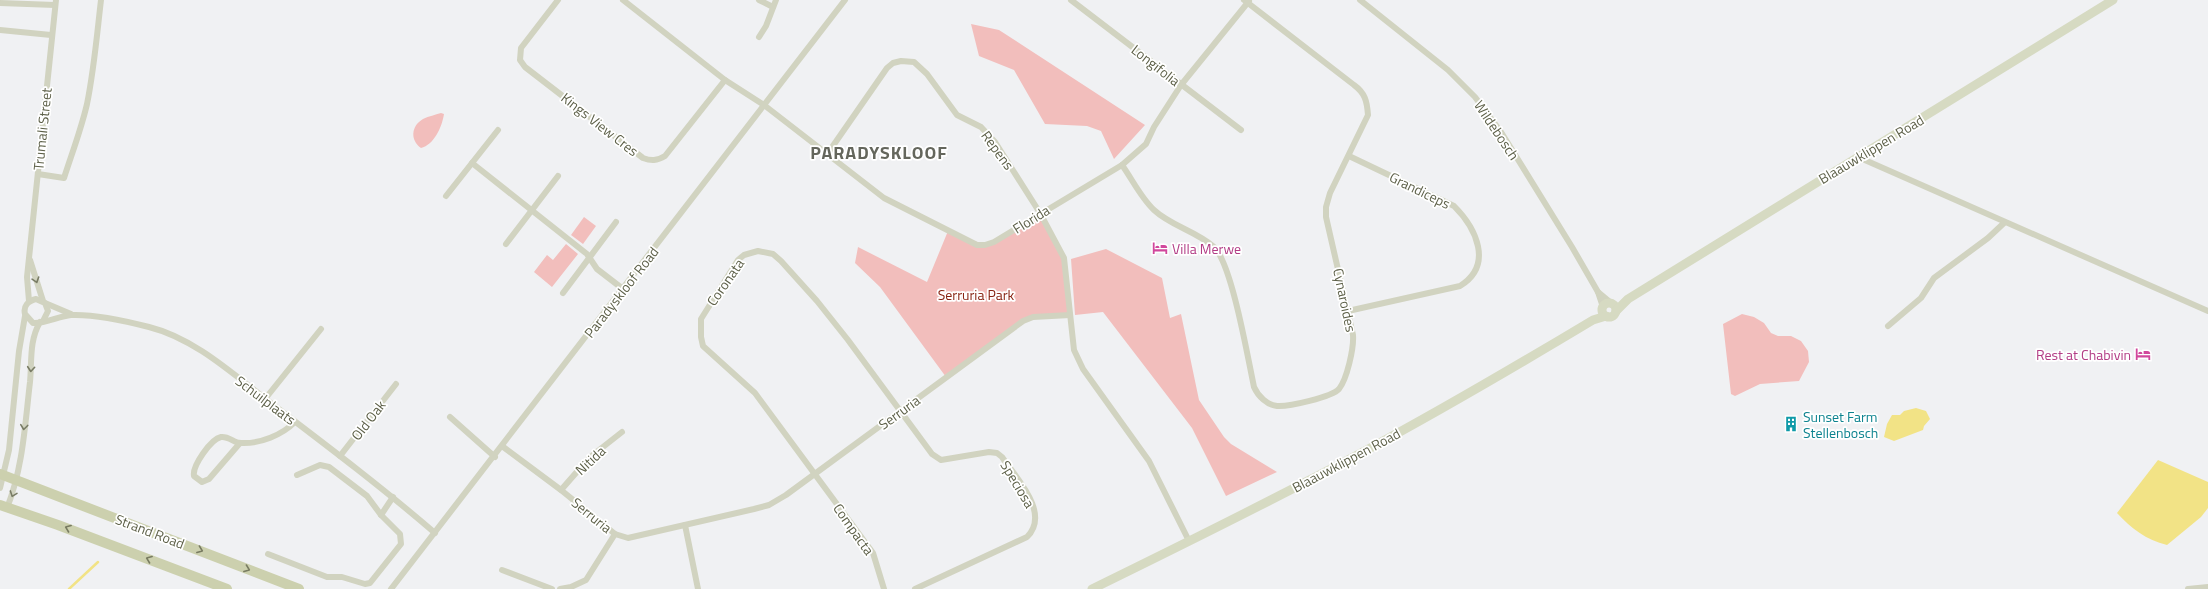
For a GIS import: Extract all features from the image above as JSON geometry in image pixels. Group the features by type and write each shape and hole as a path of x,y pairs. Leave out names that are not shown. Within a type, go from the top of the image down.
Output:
{"main road":[{"name":"Strand Road","path":"2,475 299,589"},
{"name":"Strand Road","path":"4,507 58,524 227,589"}],"street":[{"path":"38,174 64,178 70,158 79,137 87,102 101,0"},
{"name":"Kings View Cres","path":"558,0 521,48 520,60 525,67 643,158 654,160 665,156 725,80"},
{"path":"623,0 725,80 764,106"},
{"path":"759,0 773,7"},
{"path":"759,37 766,26 776,0"},
{"name":"Paradyskloof Road","path":"393,587 495,457 845,0"},
{"name":"Longifolia","path":"1071,0 1181,86 1241,130"},
{"name":"Wildebosch","path":"1360,0 1448,70 1475,97 1501,132 1598,292 1606,308"},
{"name":"Blaauwklippen Road","path":"1092,589 1372,447 1485,385 1593,320 1606,308 1628,299 2113,0"},
{"name":"Florida","path":"764,106 828,153 884,198 977,244 985,245 994,242 1122,165 1146,144 1164,111 1181,86 1247,1"},
{"name":"Cynaroides","path":"1122,165 1154,211 1204,239 1220,255 1229,276 1254,387 1259,396 1271,404 1285,406 1326,396 1338,390 1344,378 1353,343 1348,311 1326,217 1326,207 1330,193 1368,115 1365,96 1354,84 1247,1"},
{"path":"0,3 55,3"},
{"name":"Trumali Street","path":"0,488 11,433 25,308 29,302 27,276 30,259 55,3"},
{"path":"0,30 51,35"},
{"name":"Repens","path":"828,153 887,68 893,63 901,61 914,62 926,74 957,115 987,132 1040,213 1066,264 1070,315"},
{"path":"446,196 498,130"},
{"name":"Grandiceps","path":"1348,311 1460,286 1472,275 1480,252 1479,244 1465,219 1454,206 1349,156"},
{"path":"1858,157 2004,223 2094,260 2208,311"},
{"path":"472,163 590,258 597,269 623,289"},
{"path":"506,244 558,176"},
{"path":"563,293 616,222"},
{"path":"1888,326 1921,298 1934,278 1988,238 2004,223"},
{"name":"Coronata","path":"814,474 756,393 703,346 701,337 701,319 738,260 744,255 758,251 766,251 781,261 817,301 900,410"},
{"name":"Trumali Street","path":"4,507 17,480 30,379 32,339 48,311 30,259"},
{"path":"29,302 36,299 44,302"},
{"name":"Blaauwklippen Road","path":"1606,308 1616,306 1616,311 1628,299"},
{"name":"Schuilplaats","path":"44,302 73,315 124,321 177,337 202,352 265,399 393,497 435,533"},
{"name":"Schuilplaats","path":"41,322 73,315"},
{"path":"1070,315 1074,350 1083,369 1149,461 1189,541"},
{"name":"Serruria","path":"502,446 561,490 615,534 628,538 685,525 769,505 814,474 1023,320 1033,317 1070,315"},
{"path":"25,316 30,321 41,322"},
{"path":"265,399 321,329"},
{"name":"Old Oak","path":"340,456 396,384"},
{"name":"Speciosa","path":"900,410 936,458 947,460 990,452 997,453 1033,503 1036,514 1033,531 1027,537 915,589"},
{"path":"450,417 495,457"},
{"path":"240,443 209,479 202,482 194,476 194,467 213,441 222,437 240,443 254,442 272,437 288,429 295,422"},
{"name":"Nitida","path":"561,490 589,458 622,432"},
{"path":"268,554 327,577 342,577 358,583 370,583 401,544 400,534 381,515 367,496 329,467 320,465 298,475"},
{"name":"Compacta","path":"814,474 873,553 884,589"},
{"path":"381,515 393,497"},
{"path":"685,525 698,589"},
{"path":"560,589 571,587 586,580 615,534"},
{"path":"502,570 552,589"},
{"path":"2188,589 2208,587"}],"green space":[{"path":"971,24 999,30 1145,125 1114,159 1101,131 1087,126 1045,124 1014,70 979,56"},
{"path":"441,113 444,114 437,135 430,143 421,148 417,145 413,133 416,125 423,119"},
{"name":"Serruria Park","path":"1040,213 1064,258 1070,315 1033,317 946,377 880,287 855,263 858,247 927,282 948,231 985,245"},
{"path":"584,217 596,226 583,244 571,235"},
{"path":"566,244 578,254 552,287 534,272 547,255 553,260"},
{"path":"1106,249 1162,278 1170,318 1181,314 1199,400 1224,437 1231,444 1277,472 1226,496 1192,428 1103,312 1075,315 1071,259"},
{"path":"1742,314 1754,317 1764,323 1771,333 1778,336 1791,336 1801,341 1808,351 1809,362 1799,381 1760,384 1735,396 1731,394 1723,324"}],"shaded area":[{"path":"1916,408 1926,411 1930,419 1924,426 1923,430 1894,441 1884,437 1887,424 1892,415 1900,415 1904,411"},
{"path":"2158,460 2208,482 2208,508 2201,517 2167,545 2152,540 2139,533 2117,513"}],"waterway":[{"path":"69,589 98,562"}],"place":[{"name":"Villa Merwe","path":"1160,248"},
{"name":"Rest at Chabivin","path":"2143,354"},
{"name":"Sunset Farm Stellenbosch","path":"1791,424"}],"district":[{"name":"PARADYSKLOOF","path":"879,152"}]}
